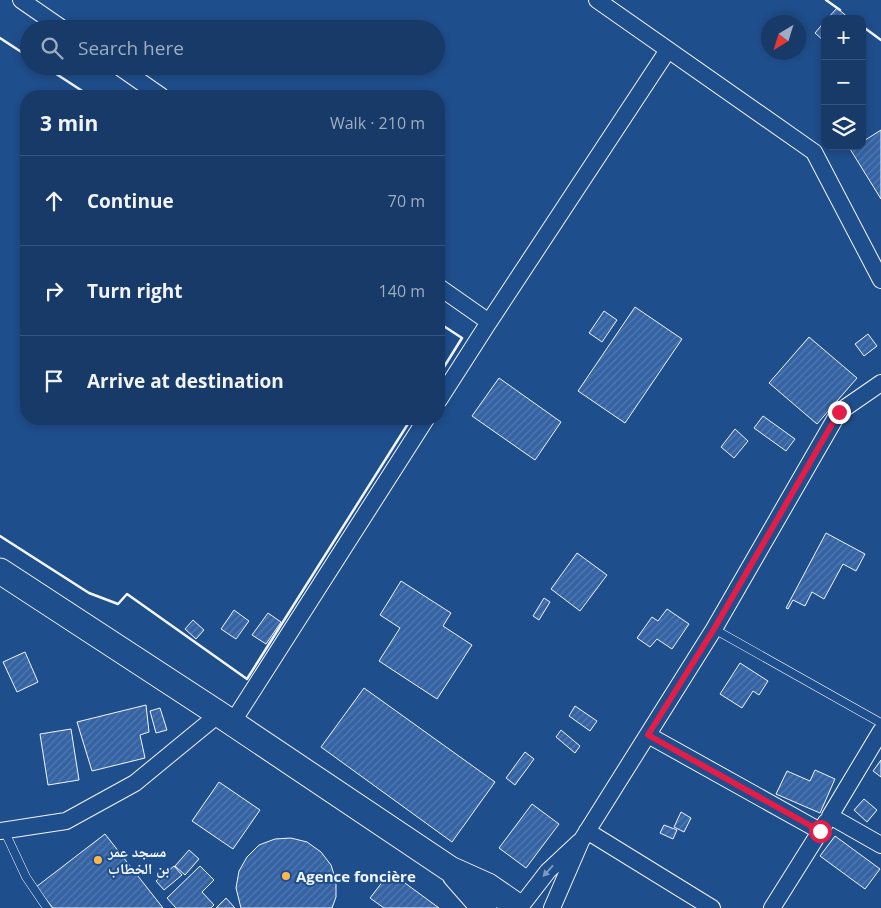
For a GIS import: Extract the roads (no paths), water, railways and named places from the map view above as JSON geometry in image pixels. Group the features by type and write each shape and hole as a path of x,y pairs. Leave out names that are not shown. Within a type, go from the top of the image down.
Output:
{"main road":[{"path":"0,571 450,869 488,886 520,907"},
{"path":"450,869 484,908"}],"street":[{"path":"21,0 50,20"},
{"path":"597,0 814,152 881,280"},
{"path":"445,391 668,50"},
{"path":"131,75 152,90"},
{"path":"445,291 489,322"},
{"path":"552,908 584,836 714,629 839,412 881,383"},
{"path":"2,830 66,821 135,783 225,719 422,425"},
{"path":"772,908 881,731"},
{"path":"648,735 820,831"},
{"path":"830,816 881,845"},
{"path":"520,907 548,871 584,836"},
{"path":"584,836 712,908"}],"lane":[{"path":"714,629 881,723"},
{"path":"2,830 26,877 47,908"}],"place":[{"name":"مسجد عمر بن الخطاب","path":"98,860"},
{"name":"Agence foncière","path":"286,876"}]}
